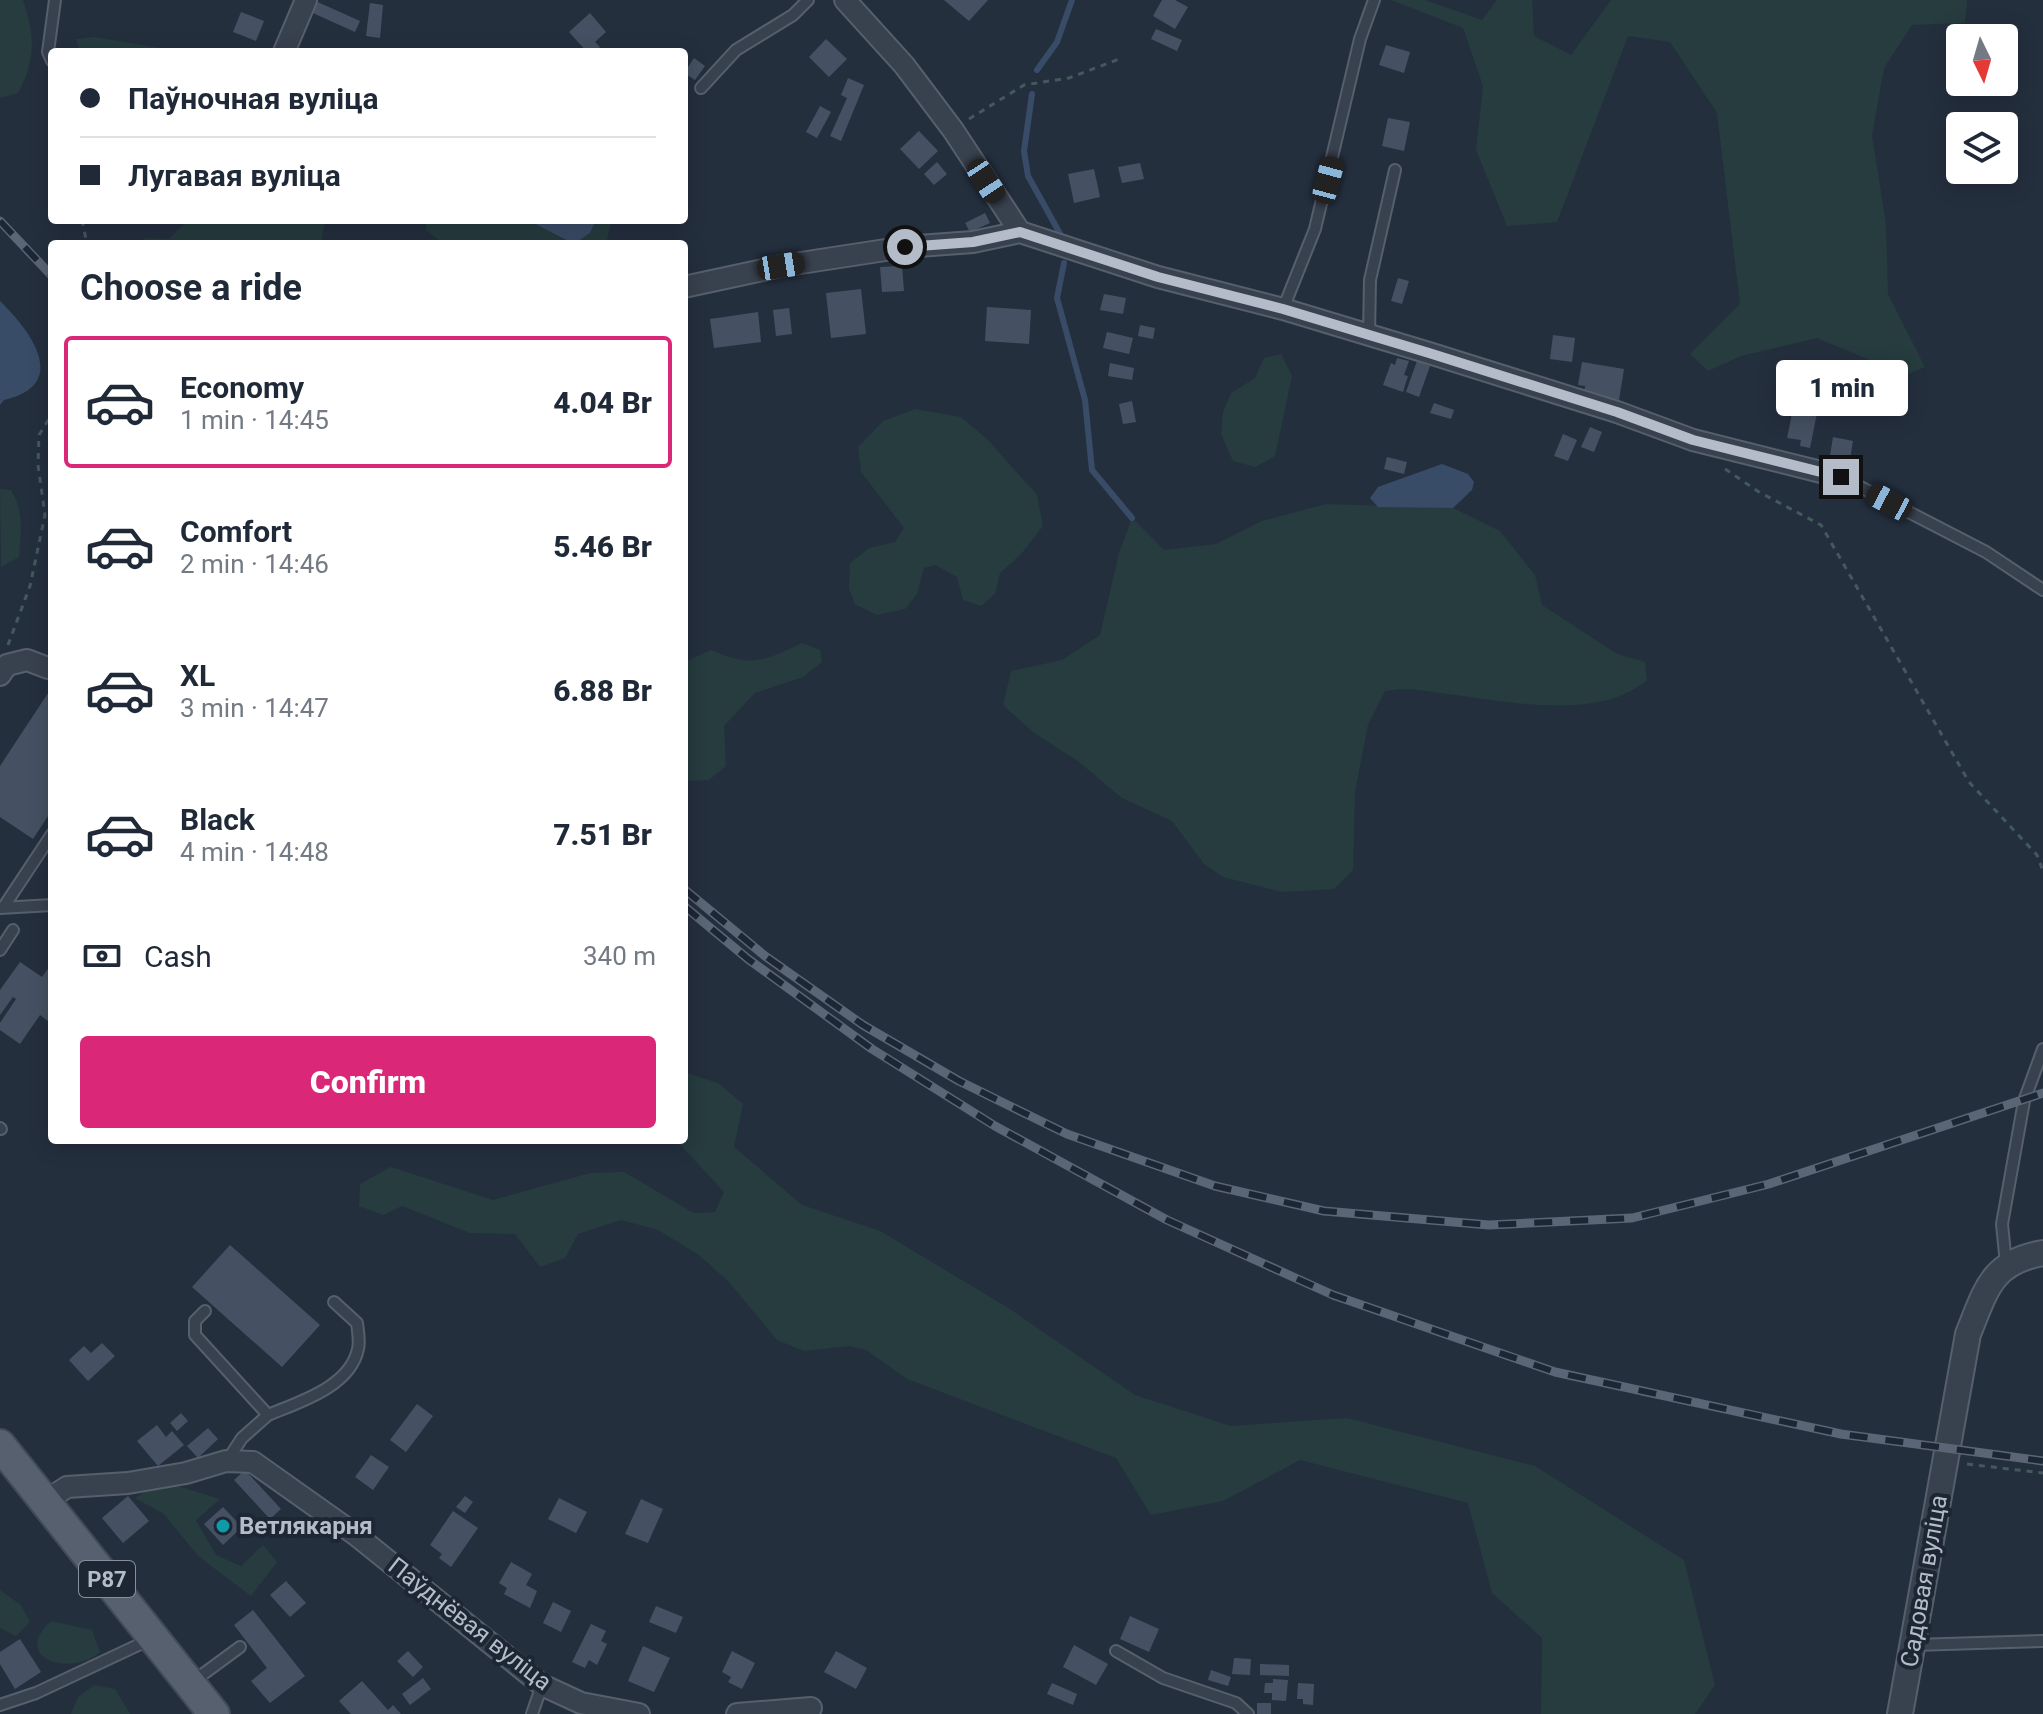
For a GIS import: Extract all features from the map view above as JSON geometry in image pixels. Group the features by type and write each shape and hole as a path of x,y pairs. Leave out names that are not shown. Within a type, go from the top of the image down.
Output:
{"main road":[{"name":"Р87","path":"0,1445 47,1500 214,1714"}],"street":[{"path":"286,48 306,0"},
{"path":"845,0 904,65 953,130 1020,232"},
{"path":"688,286 781,266 905,247 973,242 1020,232 1158,277 1369,335 1617,412 1693,440 1841,477"},
{"path":"3,670 27,660 48,668"},
{"path":"2006,1264 2043,1253"},
{"name":"Садовая вуліца","path":"1900,1714 1968,1334 1986,1288 2006,1264"},
{"name":"Паўднёвая вуліца","path":"47,1500 67,1487 128,1483 186,1473 226,1461 253,1462 452,1609 542,1685 581,1703 639,1714"},
{"path":"737,1714 811,1708"}],"lane":[{"path":"49,48 55,0"},
{"path":"701,88 736,50 793,15 808,0"},
{"path":"1283,309 1315,229 1360,39 1374,0"},
{"path":"1369,335 1370,280 1395,170"},
{"path":"1841,477 1986,552 2043,590"},
{"path":"2,908 48,840"},
{"path":"2,908 48,905"},
{"path":"0,950 13,930"},
{"path":"2006,1264 2002,1224 2024,1101 2043,1049"},
{"path":"226,1461 242,1438 268,1415 319,1394 353,1364 359,1347 357,1323 334,1302"},
{"path":"205,1311 195,1321 195,1335 268,1415"},
{"path":"0,1705 36,1693 152,1638"},
{"path":"1914,1645 2043,1641"},
{"path":"190,1684 240,1647"},
{"path":"1116,1651 1163,1678 1236,1703 1248,1714"},
{"path":"532,1714 542,1685"}],"path":[{"path":"953,130 1024,85 1069,78 1122,58"},
{"path":"3,670 7,648 30,586 45,515 38,465 39,435 48,420"},
{"path":"1724,468 1759,492 1821,525 1969,782 2037,855 2043,871"},
{"path":"1946,1455 2043,1473"}],"green space":[{"path":"0,0 23,0 32,48 28,70 18,93 0,98"},
{"path":"1391,0 1425,0 1482,20 1497,0 1532,0 1534,36 1571,55 1611,0 1967,0 1965,23 1912,25 1884,68 1872,136 1886,224 1888,294 1925,367 1906,375 1817,338 1741,356 1708,371 1690,354 1740,304 1717,113 1670,42 1628,36 1557,222 1507,226 1476,150 1483,86 1463,28"},
{"path":"95,37 160,48 79,48 76,39"},
{"path":"184,224 324,224 322,240 145,240 169,239"},
{"path":"426,224 537,224 565,240 439,240 426,230"},
{"path":"594,224 611,224 607,240 579,240 590,233"},
{"path":"1281,354 1292,376 1275,456 1255,467 1233,461 1221,434 1223,412 1231,393 1255,378 1264,358"},
{"path":"915,409 961,417 988,440 1037,495 1043,526 1022,553 1000,573 995,594 981,606 963,600 957,577 935,565 924,568 917,594 905,609 877,615 855,604 849,589 850,563 869,548 895,542 904,528 861,472 858,447 883,421"},
{"path":"0,489 11,490 20,514 21,530 19,557 1,567"},
{"path":"1326,504 1453,508 1500,531 1535,575 1542,605 1617,654 1645,662 1647,680 1627,693 1578,705 1523,704 1416,690 1385,691 1368,725 1355,792 1353,870 1334,889 1282,892 1223,877 1204,864 1172,821 1122,798 1079,762 1033,732 1003,705 1011,671 1062,660 1100,635 1119,553 1132,518 1164,550 1216,544 1262,521"},
{"path":"802,643 820,650 822,662 803,677 755,693 724,726 726,766 709,780 688,781 688,660 711,650 747,660 777,654"},
{"path":"688,1073 718,1083 743,1104 734,1147 802,1205 880,1231 1010,1309 1135,1395 1231,1426 1347,1418 1535,1466 1684,1560 1715,1685 1695,1714 1541,1714 1542,1638 1492,1593 1468,1503 1300,1460 1223,1501 1151,1515 1116,1458 907,1379 866,1350 850,1346 804,1351 777,1340 729,1282 699,1255 658,1230 621,1220 578,1234 565,1258 540,1267 515,1234 470,1233 402,1206 383,1215 359,1206 360,1184 391,1167 493,1200 590,1173 624,1172 694,1213 715,1212 724,1192 680,1144 688,1144"},
{"path":"162,1481 220,1499 196,1520 216,1555 241,1566 263,1545 277,1562 251,1596 198,1556 164,1514 135,1498"},
{"path":"0,1590 21,1605 30,1622 16,1636 0,1628"},
{"path":"51,1621 92,1630 100,1652 88,1660 74,1663 49,1660 41,1654 37,1645 40,1634"},
{"path":"94,1685 115,1689 130,1714 71,1714 78,1697"}],"water":[{"path":"594,224 590,233 580,240 566,240 537,225"},
{"path":"0,301 33,342 39,356 40,370 36,382 24,393 4,400 0,405"},
{"path":"1442,464 1468,474 1474,482 1472,490 1453,508 1378,507 1370,498 1378,487"}],"building":[{"path":"313,0 360,21 355,32 304,9"},
{"path":"944,0 988,0 969,21"},
{"path":"1162,0 1175,0 1188,7 1175,29 1153,16"},
{"path":"370,3 383,5 380,38 366,36"},
{"path":"241,12 264,21 256,41 233,32"},
{"path":"590,13 606,32 595,42 599,48 583,48 569,32"},
{"path":"1156,29 1182,40 1177,51 1151,39"},
{"path":"826,39 847,59 829,77 809,57"},
{"path":"1386,45 1410,52 1404,73 1379,65"},
{"path":"694,58 705,66 695,80 688,76 688,67"},
{"path":"848,78 864,85 841,141 830,136 847,98 841,95"},
{"path":"820,106 831,112 817,138 806,132"},
{"path":"1388,118 1410,122 1404,151 1382,146"},
{"path":"919,131 938,151 919,169 900,149"},
{"path":"937,162 947,174 934,185 924,174"},
{"path":"1140,163 1144,179 1122,183 1118,167"},
{"path":"1094,169 1100,197 1074,203 1068,174"},
{"path":"985,213 990,223 970,232 965,223"},
{"path":"902,266 904,291 882,292 880,267"},
{"path":"1398,278 1409,281 1402,304 1391,301"},
{"path":"861,289 866,334 831,338 826,293"},
{"path":"1104,294 1126,298 1123,314 1100,310"},
{"path":"987,307 1031,310 1029,344 985,341"},
{"path":"789,308 792,334 776,336 773,310"},
{"path":"758,312 761,342 714,348 710,319"},
{"path":"1140,325 1155,328 1153,339 1138,336"},
{"path":"1107,332 1133,338 1129,354 1103,348"},
{"path":"1553,335 1575,338 1572,362 1550,359"},
{"path":"1397,358 1409,361 1403,392 1383,385 1391,363 1395,365"},
{"path":"1417,361 1430,366 1419,397 1406,392"},
{"path":"1582,362 1624,369 1619,400 1584,394 1585,386 1578,385"},
{"path":"1110,363 1134,368 1132,380 1108,376"},
{"path":"1132,401 1136,422 1123,424 1119,404"},
{"path":"1434,403 1454,410 1451,419 1430,413"},
{"path":"1793,409 1817,413 1810,448 1800,446 1801,440 1787,438"},
{"path":"1590,427 1602,432 1594,452 1581,447"},
{"path":"1563,434 1577,440 1568,461 1554,456"},
{"path":"1833,437 1853,441 1849,466 1829,462"},
{"path":"1387,457 1407,462 1404,474 1384,469"},
{"path":"48,693 48,816 33,839 0,817 0,766"},
{"path":"20,962 42,977 48,969 48,1021 40,1015 20,1044 0,1030 0,1023 16,999 13,997 0,1015 0,990"},
{"path":"230,1245 320,1325 282,1367 192,1287"},
{"path":"102,1343 115,1356 88,1381 69,1360 84,1346 91,1353"},
{"path":"417,1404 433,1416 406,1452 390,1440"},
{"path":"181,1413 188,1421 177,1431 170,1423"},
{"path":"157,1425 166,1437 172,1431 184,1445 158,1466 137,1441"},
{"path":"208,1428 218,1439 198,1458 187,1446"},
{"path":"371,1455 389,1467 373,1490 355,1477"},
{"path":"245,1470 281,1509 270,1519 234,1480"},
{"path":"128,1496 149,1521 123,1543 102,1518"},
{"path":"465,1496 473,1502 465,1513 456,1507"},
{"path":"559,1498 587,1512 576,1533 548,1519"},
{"path":"641,1499 663,1509 648,1543 625,1534"},
{"name":"Ветлякарня","path":"223,1507 242,1527 223,1545 204,1524"},
{"path":"453,1511 478,1528 451,1567 439,1558 442,1554 430,1545"},
{"path":"511,1562 532,1574 526,1585 537,1591 530,1608 504,1594 507,1588 499,1583"},
{"path":"286,1581 306,1603 290,1617 270,1595"},
{"path":"553,1602 571,1611 561,1632 543,1623"},
{"path":"656,1606 683,1617 676,1633 649,1622"},
{"path":"253,1610 305,1676 270,1703 251,1681 267,1668 234,1625"},
{"path":"1130,1616 1159,1629 1149,1652 1120,1639"},
{"path":"591,1624 606,1631 601,1641 607,1644 597,1665 589,1660 585,1668 572,1662"},
{"path":"20,1639 41,1672 15,1689 0,1664 0,1652"},
{"path":"1074,1645 1108,1664 1096,1685 1063,1667"},
{"path":"643,1646 670,1658 654,1692 628,1681"},
{"path":"408,1651 423,1667 413,1677 397,1661"},
{"path":"732,1651 755,1663 742,1689 728,1682 731,1677 722,1672"},
{"path":"836,1651 867,1668 856,1689 824,1672"},
{"path":"1234,1658 1251,1659 1250,1675 1232,1674"},
{"path":"1260,1664 1289,1665 1289,1676 1260,1675"},
{"path":"1211,1670 1231,1677 1228,1686 1208,1680"},
{"path":"423,1678 431,1689 410,1705 402,1694"},
{"path":"1273,1679 1288,1680 1286,1701 1272,1700 1272,1693 1264,1693 1265,1683 1273,1683"},
{"path":"362,1681 388,1710 393,1705 401,1714 351,1714 339,1701"},
{"path":"1052,1683 1077,1694 1073,1705 1047,1694"},
{"path":"1298,1683 1314,1684 1313,1705 1303,1704 1303,1699 1297,1699"},
{"path":"1257,1703 1271,1703 1271,1714 1257,1714"}],"waterway":[{"path":"1037,70 1057,42 1072,0"},
{"path":"1032,94 1024,151 1028,176 1063,239"},
{"path":"1064,263 1057,298 1085,400 1092,470 1132,518"}],"railway":[{"path":"0,221 48,272"},
{"path":"688,892 765,956 863,1025 959,1081 1067,1134 1215,1186 1324,1211 1489,1225 1632,1218 1769,1184 2043,1093"},
{"path":"688,909 748,959 872,1049 995,1126 1167,1220 1333,1295 1555,1372 1841,1434 2043,1461"}],"place":[{"name":"Ветлякарня","path":"223,1526"}],"route":[{"path":"905,247 973,242 1020,232 1158,277 1283,309 1429,353 1617,412 1693,440 1841,477"}]}
